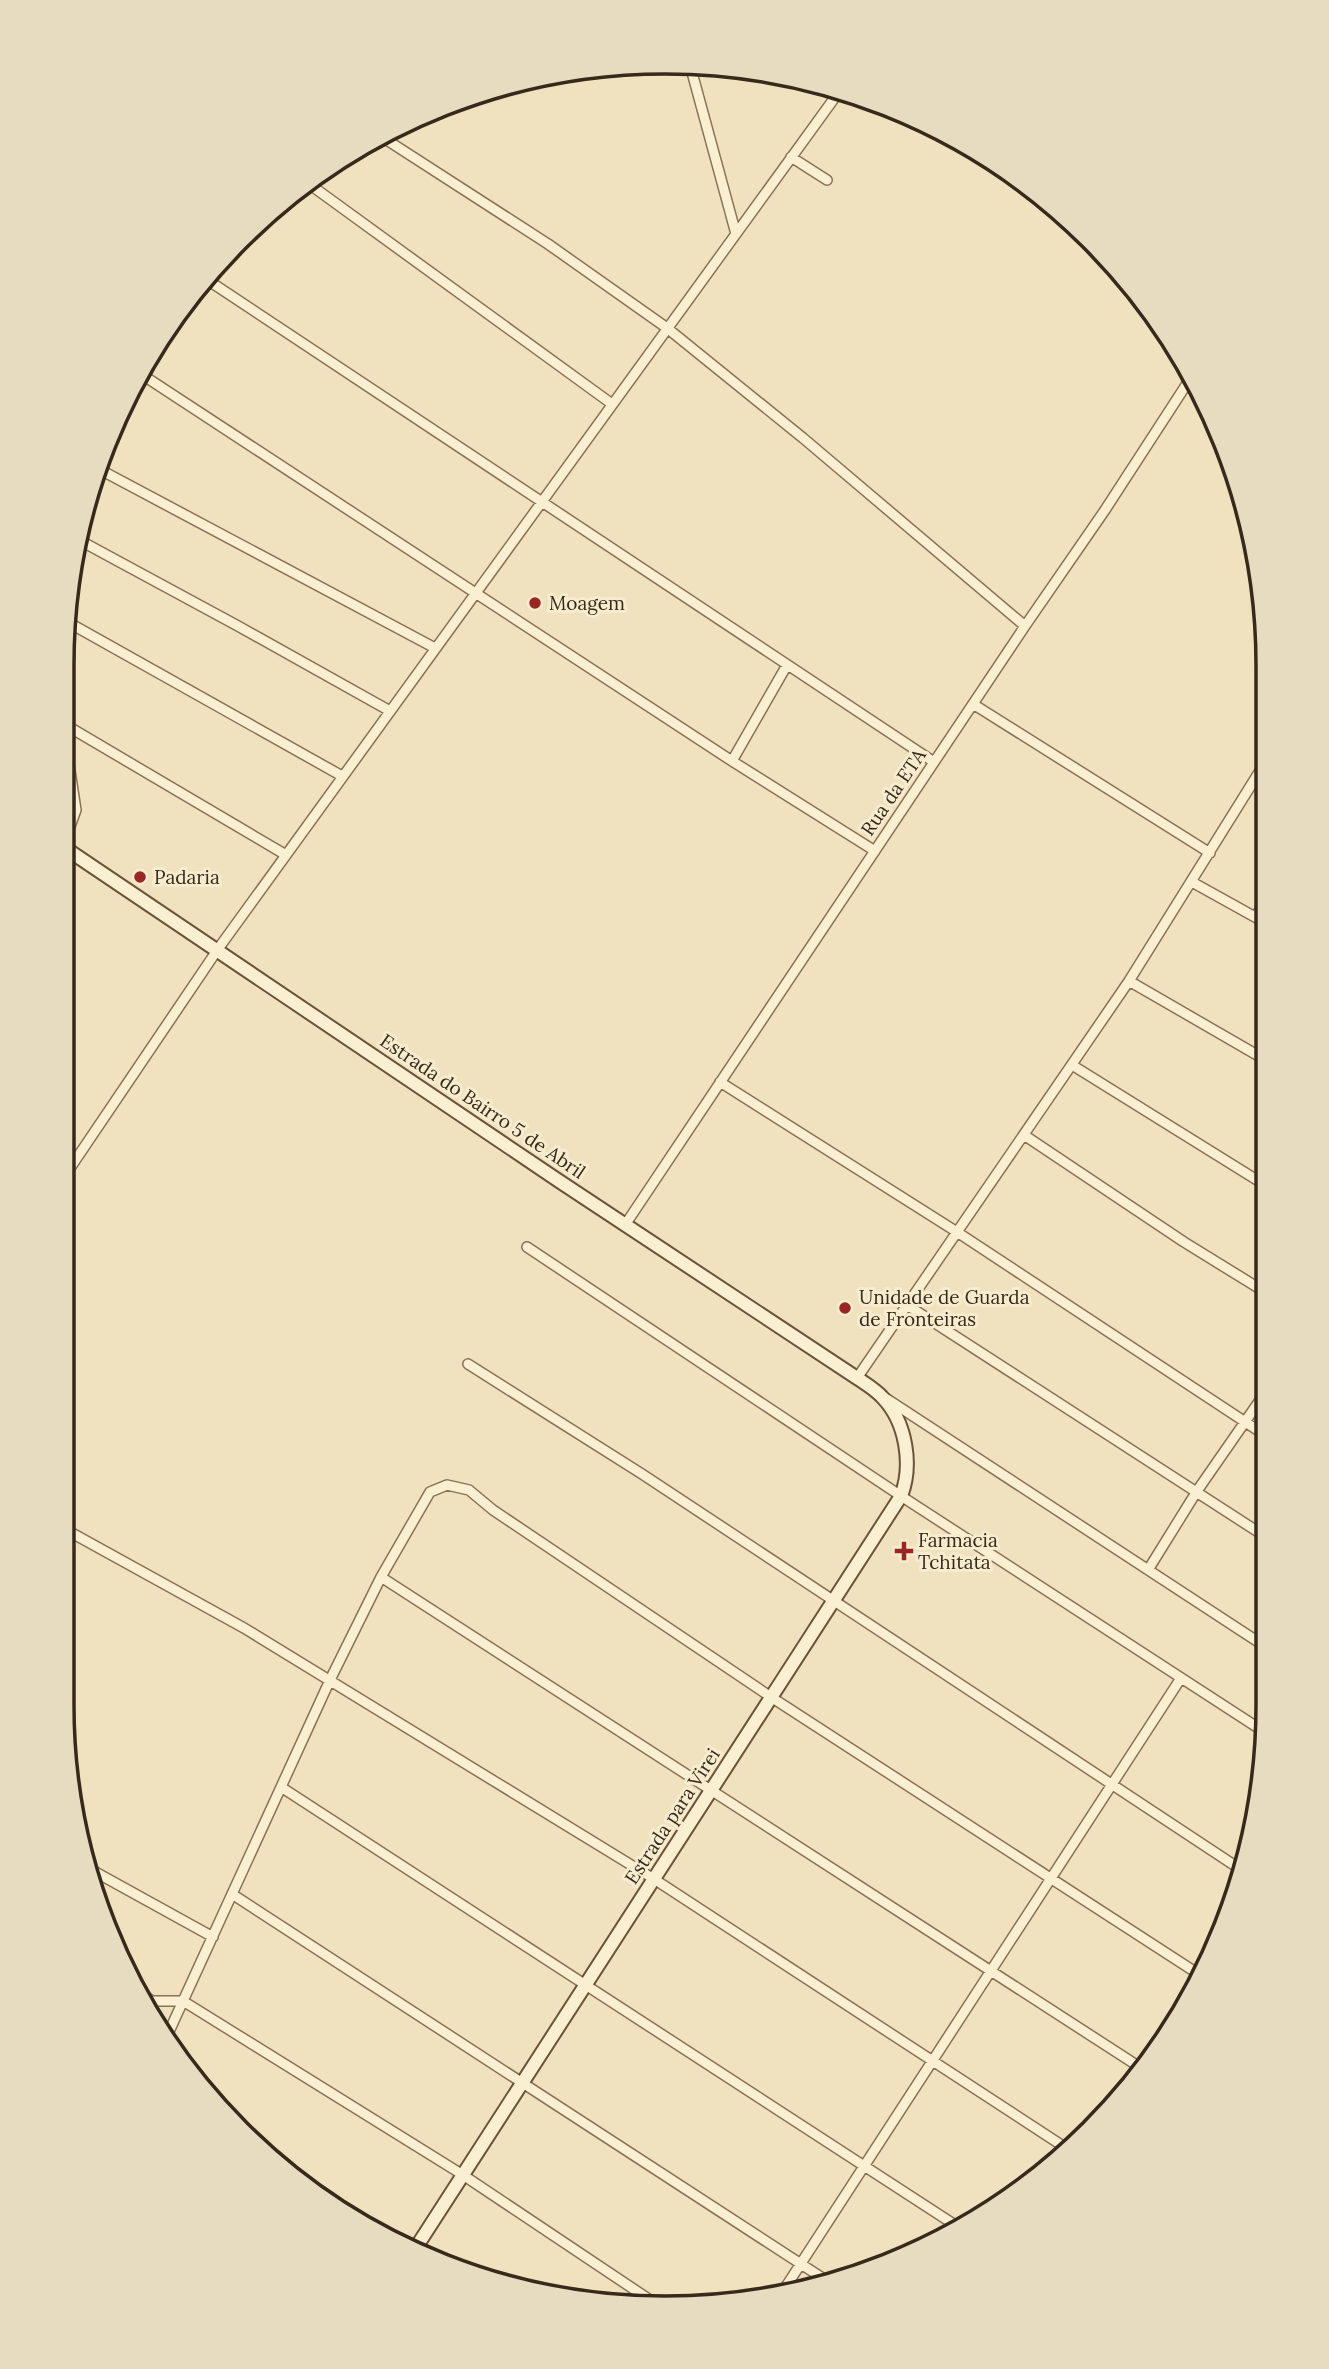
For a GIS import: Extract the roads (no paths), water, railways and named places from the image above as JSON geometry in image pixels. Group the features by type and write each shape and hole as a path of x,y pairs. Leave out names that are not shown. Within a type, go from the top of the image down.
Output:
{"street":[{"path":"693,75 736,234"},
{"path":"74,1162 218,949 834,99"},
{"path":"389,142 548,244 667,328 1025,626"},
{"path":"791,157 827,180"},
{"path":"315,188 612,404"},
{"path":"213,284 934,762"},
{"path":"148,378 732,761 875,851"},
{"name":"Rua da ETA","path":"625,1225 1025,626 1187,389"},
{"path":"106,473 435,648"},
{"path":"86,544 390,711"},
{"path":"75,626 342,776"},
{"path":"732,761 787,665"},
{"path":"973,704 1210,853"},
{"path":"74,728 286,855"},
{"path":"857,1378 1129,981 1256,777"},
{"path":"74,796 74,816"},
{"name":"Estrada do Bairro 5 de Abril","path":"74,853 883,1396"},
{"path":"1192,882 1256,918"},
{"path":"1129,981 1256,1054"},
{"path":"1072,1065 1256,1179"},
{"path":"720,1082 957,1232 1256,1429"},
{"path":"1024,1135 1184,1242 1256,1286"},
{"path":"527,1247 901,1496 1255,1726"},
{"path":"907,1305 1256,1530"},
{"path":"468,1364 642,1474 1233,1864"},
{"path":"883,1396 1256,1640"},
{"name":"Estrada para Virei","path":"419,2242 901,1496 906,1483 907,1457 896,1415 883,1396"},
{"path":"1148,1570 1197,1491 1256,1407"},
{"path":"170,2029 330,1680 381,1577 430,1492 447,1485 469,1490 493,1510 772,1697 1193,1970"},
{"path":"74,1534 244,1628 654,1879 1059,2144"},
{"path":"381,1577 1134,2063"},
{"path":"789,2282 1181,1678"},
{"path":"281,1787 950,2222"},
{"path":"99,1874 212,1937"},
{"path":"232,1894 819,2275"},
{"path":"154,2001 183,2001 463,2175 642,2295"}],"place":[{"name":"Moagem","path":"535,603"},
{"name":"Padaria","path":"140,877"},
{"name":"Unidade de Guarda de Fronteiras","path":"845,1308"},
{"name":"Farmacia Tchitata","path":"904,1551"}]}
